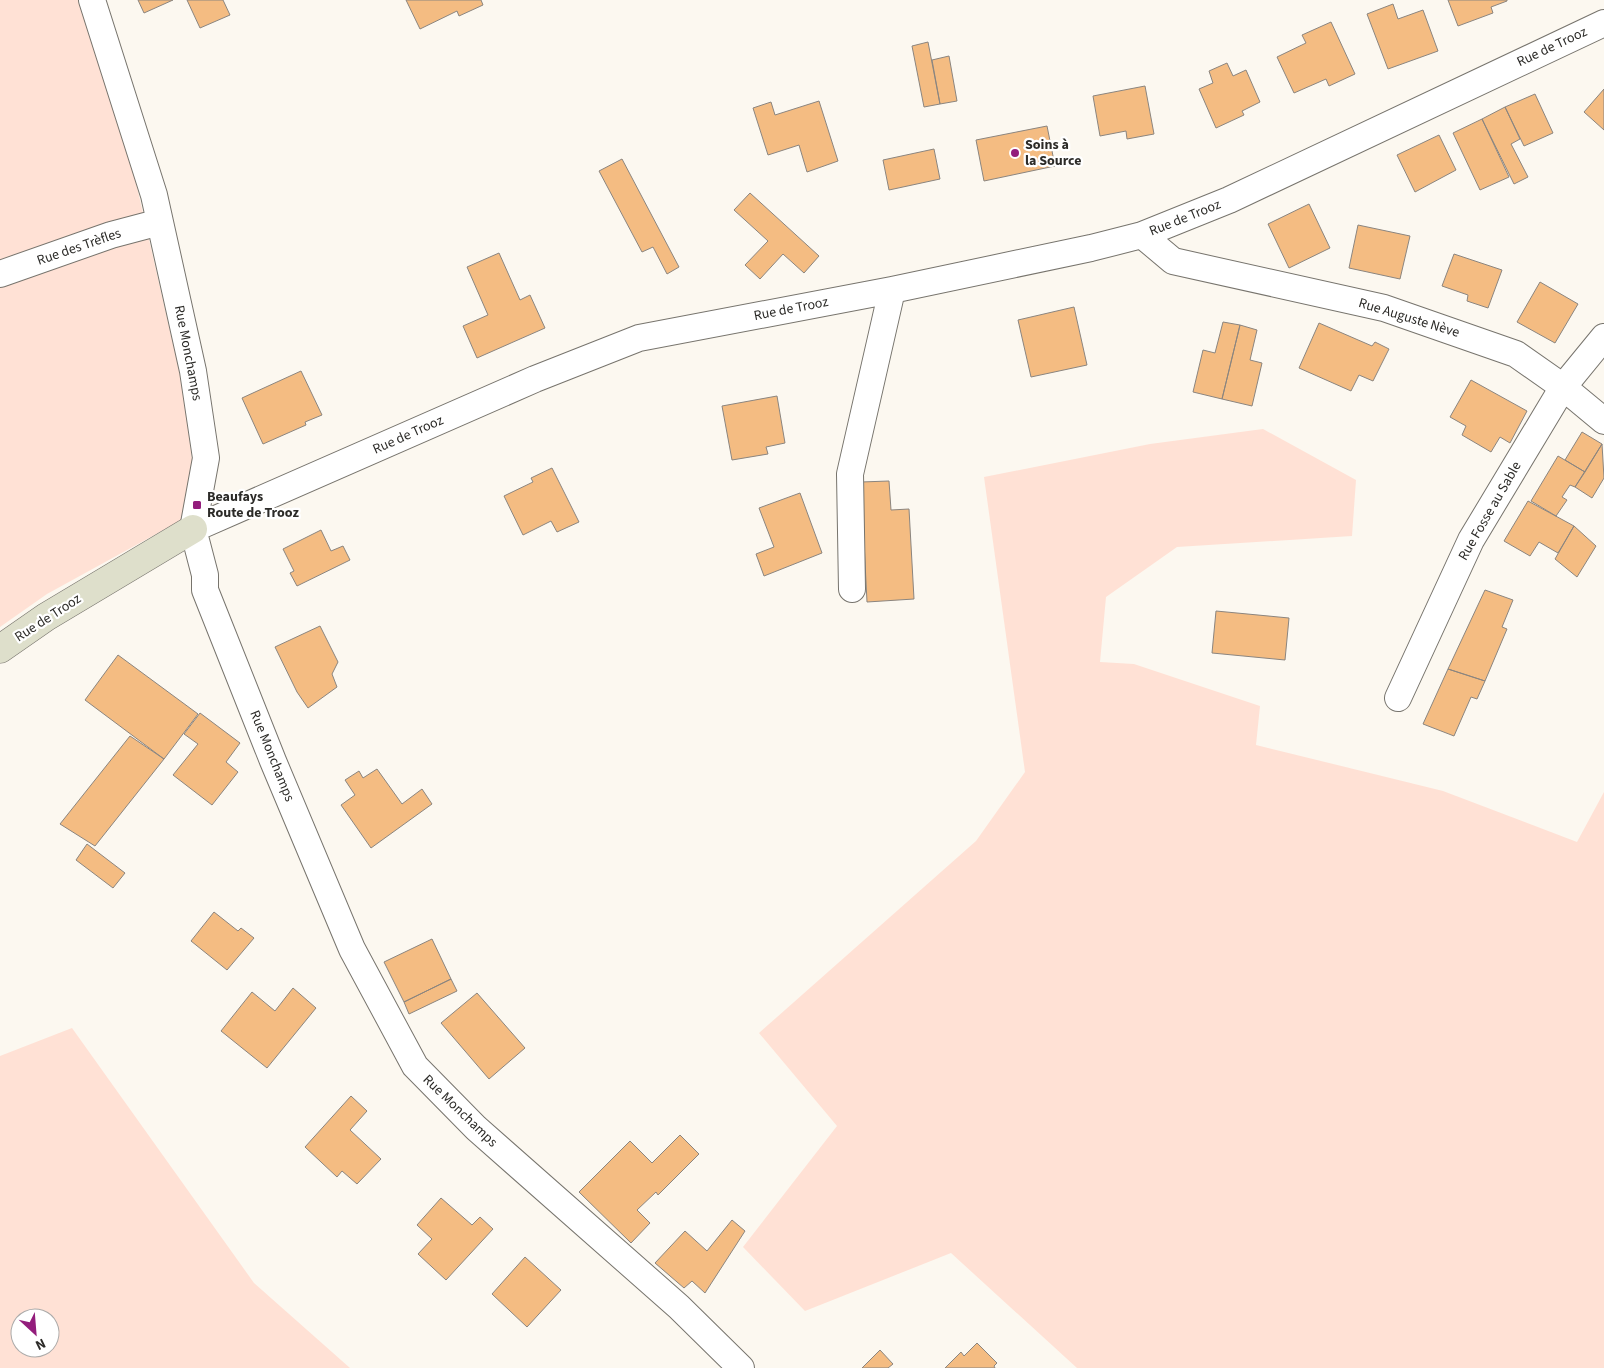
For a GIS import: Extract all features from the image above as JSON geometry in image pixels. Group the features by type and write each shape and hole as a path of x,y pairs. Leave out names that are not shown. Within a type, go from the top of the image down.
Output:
{"street":[{"name":"Rue Monchamps","path":"92,0 154,195 193,371 206,458 193,529 205,575 206,590 273,761 352,949 415,1066 476,1128 679,1307 741,1368"},
{"name":"Rue de Trooz","path":"0,649 46,617 193,529 535,378 639,338 892,290 1091,248 1142,235 1229,200 1604,23"},
{"name":"Rue des Trèfles","path":"0,274 111,235 160,222"},
{"name":"Rue Auguste Nève","path":"1142,235 1172,261 1384,308 1516,354 1563,387 1604,422"},
{"path":"852,590 850,474 892,290"},
{"name":"Rue Fosse au Sable","path":"1398,698 1471,540 1563,387 1604,337"}],"shaded area":[{"path":"0,0 78,0 134,174 184,392 198,511 47,594 0,627"},
{"path":"1263,429 1356,480 1352,536 1177,547 1106,597 1100,662 1134,664 1260,706 1256,745 1443,791 1577,842 1604,792 1604,1368 1077,1368 951,1253 805,1311 743,1247 837,1126 759,1033 976,841 1025,772 984,477 1150,444"},
{"path":"72,1028 254,1283 350,1368 0,1368 0,1056"}],"building":[{"path":"138,0 173,0 144,13"},
{"path":"187,0 223,0 230,15 200,28"},
{"path":"406,0 481,0 483,5 459,16 457,11 420,29"},
{"path":"1448,0 1507,1 1491,7 1493,13 1458,26"},
{"path":"1393,4 1398,19 1423,10 1438,51 1388,69 1367,14"},
{"path":"1331,22 1355,74 1329,86 1326,79 1294,93 1277,57 1306,43 1302,35"},
{"path":"928,42 940,104 924,107 912,46"},
{"path":"949,56 957,101 940,104 932,60"},
{"path":"1227,63 1233,76 1246,70 1260,102 1242,111 1244,115 1216,128 1199,89 1213,83 1209,71"},
{"path":"1145,86 1154,134 1127,139 1126,131 1100,136 1093,96"},
{"path":"1604,89 1604,130 1584,112"},
{"path":"1535,94 1553,133 1524,146 1505,107"},
{"path":"819,101 838,161 807,172 799,145 768,155 753,108 771,102 775,115"},
{"path":"1505,107 1520,139 1511,144 1528,177 1514,184 1482,119"},
{"path":"1482,119 1509,177 1480,190 1453,133"},
{"name":"Soins à la Source","path":"1047,126 1055,166 984,181 976,140"},
{"path":"1439,135 1456,170 1415,192 1397,155"},
{"path":"934,149 940,179 889,190 883,160"},
{"path":"622,159 679,267 667,274 653,247 642,252 599,171"},
{"path":"750,193 819,256 804,273 783,254 760,279 745,265 768,241 734,210"},
{"path":"1309,204 1330,248 1289,268 1268,224"},
{"path":"1358,225 1410,236 1400,279 1349,268"},
{"path":"499,253 520,300 530,295 545,328 477,358 463,326 488,315 467,267"},
{"path":"1454,254 1502,270 1488,308 1467,301 1468,295 1442,286"},
{"path":"1540,282 1578,304 1555,343 1517,322"},
{"path":"1074,307 1087,365 1031,377 1018,320"},
{"path":"1223,322 1240,325 1222,399 1193,392 1203,350 1215,353"},
{"path":"1319,323 1372,346 1375,342 1389,349 1373,381 1359,375 1351,391 1299,368"},
{"path":"1240,325 1257,330 1250,360 1262,363 1252,406 1222,399"},
{"path":"301,371 322,415 305,422 306,425 263,444 242,398"},
{"path":"1471,380 1527,411 1510,443 1500,437 1491,452 1462,435 1466,426 1450,417"},
{"path":"777,396 785,443 766,447 768,454 732,460 722,406"},
{"path":"1582,432 1602,444 1585,472 1565,460"},
{"path":"1602,444 1604,478 1592,498 1575,487"},
{"path":"1558,456 1585,472 1575,487 1570,485 1562,497 1567,500 1556,516 1531,501"},
{"path":"552,468 579,522 557,532 551,521 523,535 504,496 533,482 531,478"},
{"path":"889,481 891,510 909,509 914,599 867,602 861,482"},
{"path":"800,493 822,553 764,576 756,554 774,547 759,508"},
{"path":"1528,501 1574,526 1558,553 1539,542 1530,556 1504,541"},
{"path":"1574,526 1596,546 1577,577 1555,559"},
{"path":"321,530 331,551 343,546 350,560 297,586 290,573 294,571 283,549"},
{"path":"1485,590 1513,600 1502,627 1507,629 1485,681 1448,669"},
{"path":"1216,611 1289,618 1285,660 1212,653"},
{"path":"320,626 338,662 332,674 337,687 308,708 297,692 275,647"},
{"path":"118,655 198,714 164,759 85,700"},
{"path":"1448,669 1485,681 1477,699 1471,697 1454,736 1423,724"},
{"path":"200,713 240,743 226,762 238,772 212,805 173,775 198,744 184,734"},
{"path":"130,736 164,759 95,846 60,824"},
{"path":"377,769 402,804 422,789 432,804 371,848 341,805 355,795 345,780 359,771 363,778"},
{"path":"87,844 125,873 113,888 76,860"},
{"path":"214,912 238,931 241,928 254,938 227,970 191,941"},
{"path":"432,939 451,979 404,1002 384,962"},
{"path":"451,979 457,991 409,1014 404,1002"},
{"path":"293,988 316,1008 267,1068 221,1031 252,992 275,1011"},
{"path":"477,993 525,1048 489,1079 441,1023"},
{"path":"351,1096 367,1111 350,1130 381,1159 357,1184 342,1171 337,1177 305,1147"},
{"path":"680,1135 699,1154 658,1195 656,1192 637,1210 650,1223 631,1243 579,1192 630,1141 652,1163"},
{"path":"441,1198 472,1225 480,1217 493,1229 446,1280 418,1254 432,1239 417,1225"},
{"path":"732,1220 745,1231 705,1293 692,1281 684,1288 655,1263 685,1231 707,1251"},
{"path":"525,1257 561,1290 527,1327 492,1294"},
{"path":"977,1343 997,1363 994,1366 995,1368 945,1368 961,1352 964,1356"},
{"path":"880,1350 893,1364 888,1368 862,1368"}],"place":[{"name":"Soins à la Source","path":"1015,153"},
{"name":"Beaufays Route de Trooz","path":"197,505"}]}
